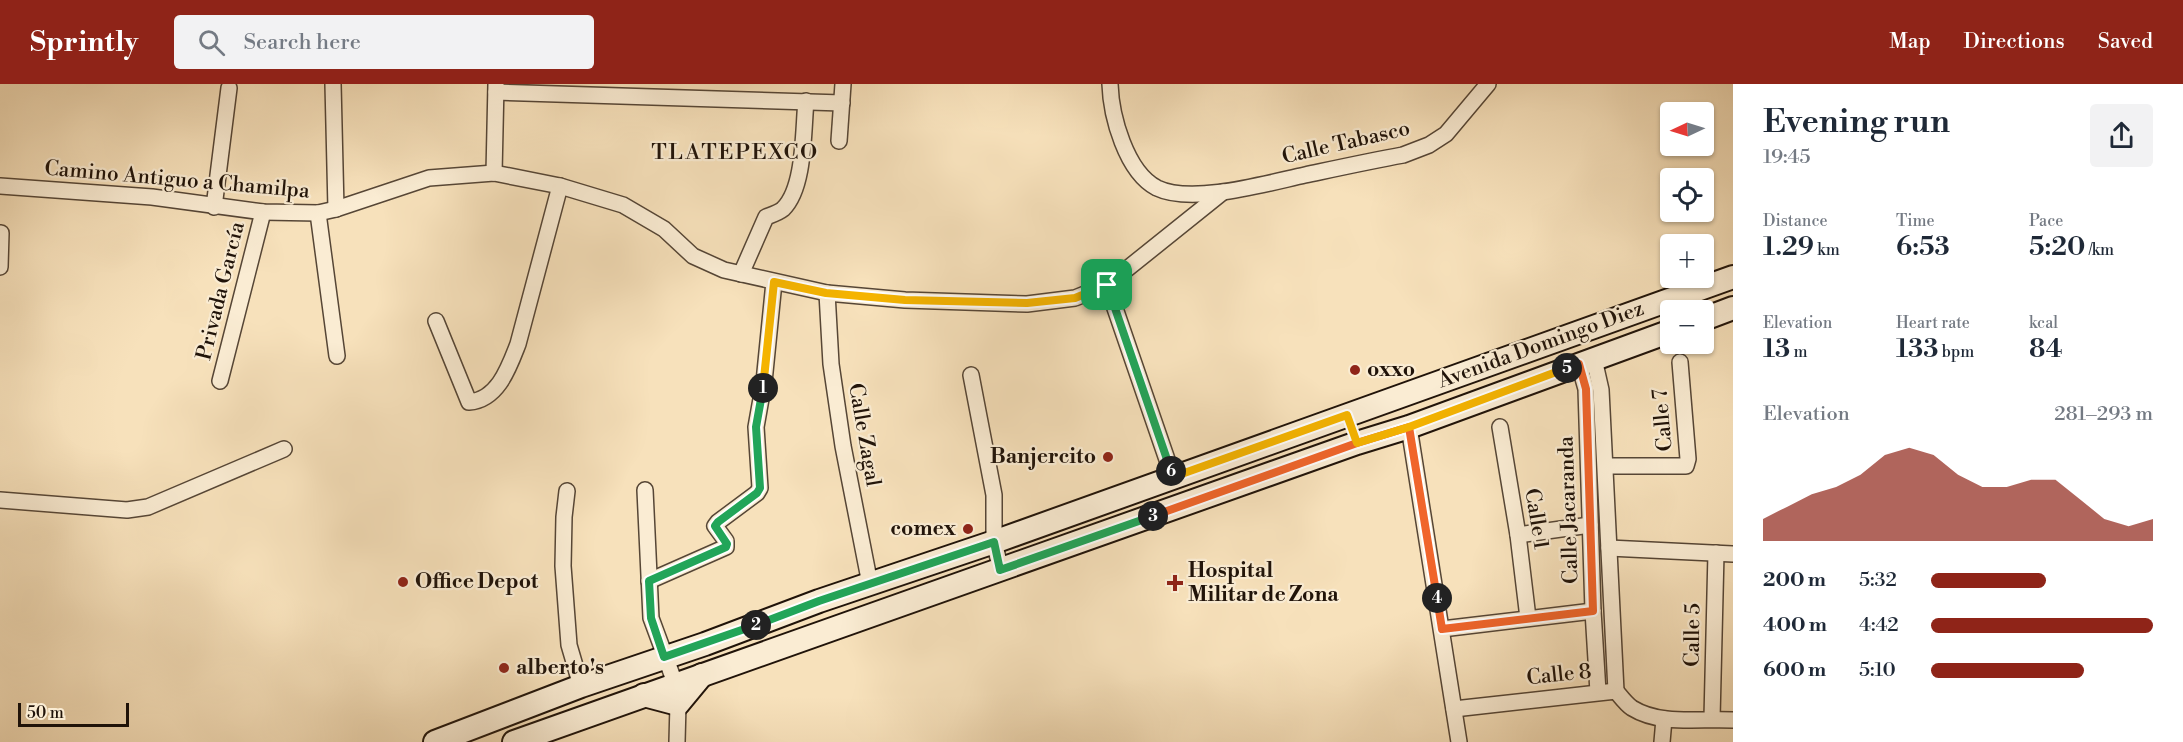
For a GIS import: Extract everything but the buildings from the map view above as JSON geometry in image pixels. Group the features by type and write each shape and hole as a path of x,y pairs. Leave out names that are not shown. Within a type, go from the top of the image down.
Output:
{"main road":[{"name":"Avenida Domingo Diez","path":"435,742 581,686 994,542 1733,277"},
{"path":"1714,315 1733,308"},
{"name":"Avenida Domingo Diez","path":"514,742 644,695 677,693 703,674 1357,443 1409,427 1660,335"},
{"path":"1347,415 1357,443"}],"street":[{"path":"333,84 336,209"},
{"path":"839,141 843,84"},
{"name":"Calle Tabasco","path":"1110,84 1111,100 1120,138 1139,172 1157,188 1178,194 1223,192 1403,154 1429,146 1446,134 1488,84"},
{"path":"214,207 229,88"},
{"path":"494,173 496,88 701,91 842,103"},
{"path":"741,274 766,217 782,210 798,180 806,101"},
{"name":"Camino Antiguo a Chamilpa","path":"0,186 152,198 263,212 318,213 429,178 494,173 560,186 623,205 664,229 693,256 724,270 826,293 905,300 1027,303 1075,298 1107,285 1223,192"},
{"path":"436,321 469,402 486,398 498,385 509,367 518,344 560,186"},
{"name":"Privada García","path":"220,381 263,212"},
{"path":"318,213 337,356"},
{"path":"0,267 1,233"},
{"path":"649,581 726,547 727,544 715,526 757,493 760,488 756,427 764,382 774,282"},
{"path":"1107,285 1173,477"},
{"name":"Calle Zagal","path":"826,293 831,364 843,446 870,584"},
{"name":"Calle Jacaranda","path":"1587,362 1601,390 1616,691"},
{"name":"Calle Jacaranda","path":"1587,362 1590,525 1598,692"},
{"name":"Calle 7","path":"1606,466 1686,465 1688,459 1680,362"},
{"path":"971,375 994,495 994,542 1000,570"},
{"path":"1409,427 1459,742"},
{"name":"Calle 1","path":"1500,427 1518,535 1528,618"},
{"path":"0,500 127,510 148,507 284,449"},
{"path":"645,490 651,618 677,693 677,742"},
{"path":"567,491 563,566 569,645 581,686"},
{"path":"1518,535 1590,525"},
{"path":"1609,548 1733,554"},
{"name":"Calle 5","path":"1712,718 1716,553"},
{"path":"1442,629 1593,611"},
{"name":"Calle 8","path":"1454,709 1616,691 1630,706 1648,716 1664,719 1733,720"},
{"path":"1662,742 1664,719"}],"place":[{"name":"oxxo","path":"1355,370"},
{"name":"Banjercito","path":"1108,457"},
{"name":"comex","path":"968,529"},
{"name":"Office Depot","path":"403,582"},
{"name":"Hospital Militar de Zona","path":"1175,583"},
{"name":"alberto's","path":"504,668"}],"district":[{"name":"TLATEPEXCO","path":"735,152"}],"route":[{"path":"1107,285 1075,298 1027,303 972,303 826,293 774,282 764,382 756,427 760,488 757,493 715,526 727,544 726,547 649,581 651,618 664,657 819,601 994,542 1000,570 1357,443 1409,427 1442,629 1593,611 1586,389 1579,364 1409,427 1357,443 1347,415 1173,477 1107,285"}]}
